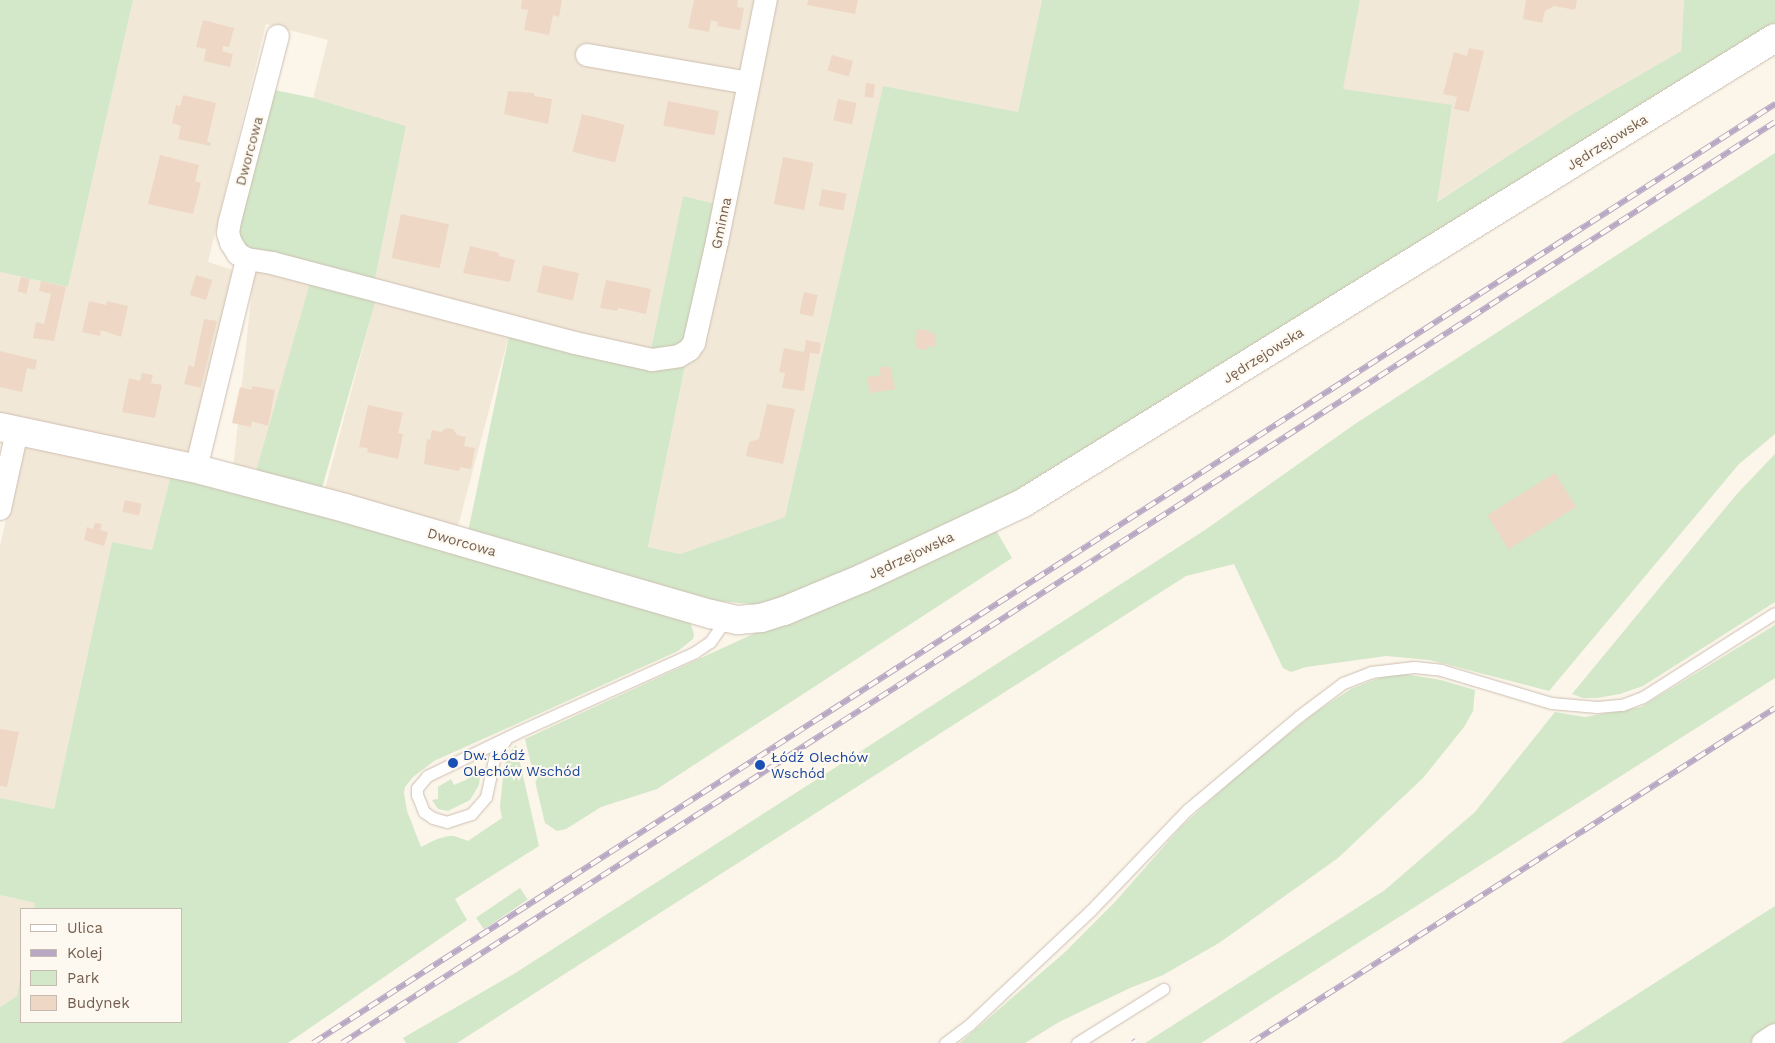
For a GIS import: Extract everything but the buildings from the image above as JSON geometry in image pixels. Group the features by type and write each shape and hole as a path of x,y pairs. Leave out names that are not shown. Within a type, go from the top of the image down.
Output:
{"street":[{"name":"Gminna","path":"247,259 272,263 574,343 652,360 663,360 679,356 689,350 694,343 718,242 766,0"},
{"name":"Dworcowa","path":"247,259 238,254 231,243 228,233 278,36"},
{"name":"Jędrzejowska","path":"728,618 751,620 784,611 863,578 1024,503 1775,38"},
{"path":"587,54 749,83"},
{"path":"196,469 247,259"},
{"name":"Dworcowa","path":"0,509 9,429 196,469 346,508 728,618"},
{"path":"1763,1043 1775,1035"}],"lane":[{"path":"946,1043 970,1024 1091,910 1187,810 1298,716 1343,683 1371,672 1414,667 1441,670 1551,703 1597,707 1622,704 1643,697 1775,613"},
{"path":"506,739 495,755 486,797 471,814 447,822 432,818 424,812 416,795 421,782 427,776 506,739 695,652 710,642 728,618"},
{"path":"1077,1043 1163,989"}],"shaded area":[{"path":"133,0 757,0 720,205 683,196 650,354 374,284 406,126 313,98 328,40 266,24 208,262 233,270 188,455 0,419 0,272 68,287"},
{"path":"777,0 1042,0 1018,112 883,86 785,517 680,554 648,547 686,361"},
{"path":"1360,0 1684,0 1681,51 1576,112 1436,202 1342,89"},
{"path":"254,270 312,276 291,472 233,466"},
{"path":"377,295 510,331 458,527 324,491"},
{"path":"23,445 172,471 152,550 112,542 54,809 0,798 0,546"},
{"path":"0,895 35,903 34,908 20,908 20,978 17,996 0,1007"}],"green space":[{"path":"0,0 133,0 68,287 0,272"},
{"path":"1042,0 1360,0 1343,89 1452,105 1437,202 1576,112 1681,51 1684,0 1775,0 1775,26 1026,490 796,596 762,605 717,601 468,532 510,331 686,361 648,547 680,554 785,517 883,86 1018,112"},
{"path":"270,89 313,98 406,126 374,284 244,249 236,221"},
{"path":"1775,153 1775,434 1739,464 1549,691 1430,660 1386,656 1306,667 1291,672 1283,668 1234,564 1186,576 457,1043 406,1043 403,1038 517,972 1205,530 1355,424"},
{"path":"683,196 720,205 690,334 678,349 650,354"},
{"path":"312,276 377,295 321,493 255,474"},
{"path":"1775,454 1775,602 1643,686 1620,694 1597,698 1583,698 1572,694 1736,495"},
{"path":"172,471 689,619 694,634 693,639 678,651 434,761 413,777 405,787 404,793 407,811 421,847 437,839 449,836 468,841 502,818 500,807 504,767 507,755 516,745 539,846 455,899 467,920 288,1043 0,1043 0,1007 17,996 20,978 20,1023 182,1023 182,908 34,908 35,903 0,895 0,798 54,809 112,542 152,550"},
{"path":"994,527 1012,558 657,789 601,807 566,829 557,831 545,823 525,739 766,628"},
{"path":"1775,625 1775,678 1201,1043 1145,1043 1385,890 1475,812 1555,712 1585,717 1641,707"},
{"path":"1404,674 1441,680 1475,690 1473,711 1464,727 1423,778 1338,858 1219,943 1163,975 1130,988 1059,1022 1025,1043 960,1043 1064,953 1114,903 1181,827 1239,774 1316,712 1351,689 1384,676"},
{"path":"481,768 479,785 470,800 448,811 438,809 432,800 438,799 438,787 451,779 454,785 468,779 466,775"},
{"path":"520,888 528,900 484,929 476,918"},
{"path":"1775,906 1775,1029 1754,1043 1561,1043"}],"railway":[{"path":"313,1043 1775,104"},
{"path":"342,1043 1775,122"},
{"path":"1251,1043 1775,708"}],"place":[{"name":"Dw. Łódź Olechów Wschód","path":"453,763"},
{"name":"Łódź Olechów Wschód","path":"760,765"}]}
